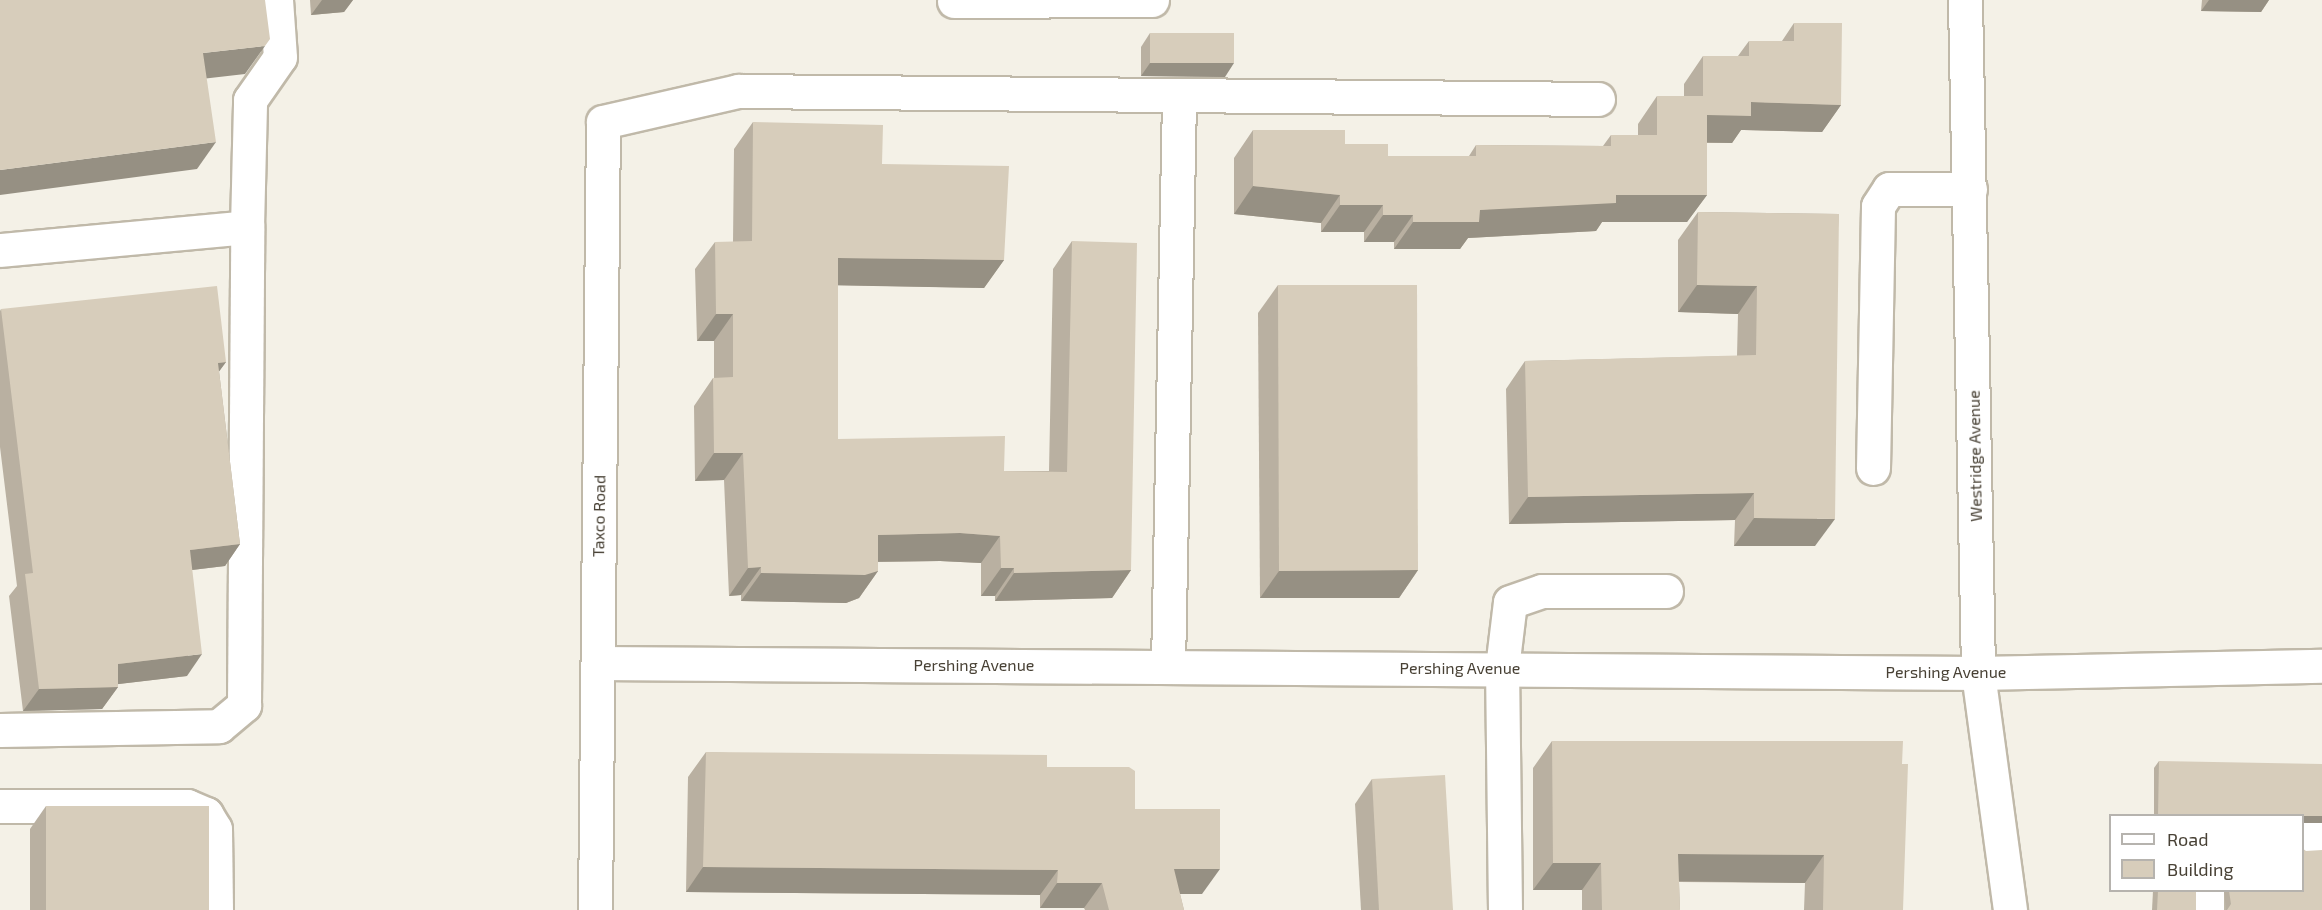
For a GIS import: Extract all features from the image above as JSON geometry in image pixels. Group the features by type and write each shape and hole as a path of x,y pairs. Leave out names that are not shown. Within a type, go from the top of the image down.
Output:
{"street":[{"path":"0,730 219,726 244,705 250,100 280,57 276,0"},
{"path":"954,1 1152,0"},
{"name":"Westridge Avenue","path":"1965,0 1978,673 2010,910"},
{"name":"Taxco Road","path":"595,910 603,122 738,91 1179,99"},
{"path":"1168,666 1179,99 1598,99"},
{"path":"1873,468 1878,206 1889,189 1970,189"},
{"path":"0,250 247,227"},
{"path":"1504,910 1501,809 1502,668 1510,602 1542,591 1666,591"},
{"name":"Pershing Avenue","path":"598,663 1978,673 2322,666"},
{"path":"0,806 178,806 206,814 215,829 216,910"},
{"path":"2304,839 2322,839"},
{"path":"2207,892 2207,910"}],"building":[{"path":"0,0 265,0 270,39 265,46 203,53 216,142 0,170"},
{"path":"1794,23 1842,23 1841,105 1751,102 1751,116 1707,115 1707,195 1616,195 1616,203 1480,210 1479,222 1413,222 1413,215 1383,215 1383,205 1340,205 1340,195 1253,186 1253,130 1345,130 1345,144 1388,144 1388,156 1476,156 1476,145 1611,146 1611,135 1657,135 1657,96 1703,96 1703,56 1749,56 1749,41 1794,41"},
{"path":"1150,33 1234,33 1234,63 1150,63"},
{"path":"753,122 883,125 882,164 1009,166 1004,260 838,258 838,439 1005,436 1004,471 1067,472 1072,241 1137,243 1131,570 1014,573 1014,568 1001,568 1000,536 960,533 878,535 878,571 865,575 761,573 761,567 748,568 743,453 714,453 713,378 733,377 733,314 716,314 715,242 752,241"},
{"path":"1698,212 1839,214 1835,519 1754,518 1754,493 1528,497 1525,361 1756,355 1757,286 1697,285"},
{"path":"1278,285 1417,285 1418,570 1279,571"},
{"path":"217,286 226,362 218,363 240,544 190,550 202,654 118,664 118,687 39,689 25,574 33,573 1,309"},
{"path":"1552,741 1903,741 1902,764 1908,764 1903,910 1823,910 1824,855 1678,854 1680,910 1602,910 1601,863 1553,863"},
{"path":"706,752 1047,755 1047,767 1129,767 1135,771 1135,809 1220,809 1220,869 1174,869 1184,910 1109,910 1102,883 1057,883 1058,870 703,867"},
{"path":"2159,761 2322,764 2322,816 2158,814"},
{"path":"1445,775 1453,910 1379,910 1372,779"},
{"path":"46,806 209,806 209,910 46,910"},
{"path":"2304,850 2322,850 2322,910 2227,910 2231,904 2229,892 2304,892"},
{"path":"2158,892 2196,892 2196,910 2157,910"}]}
